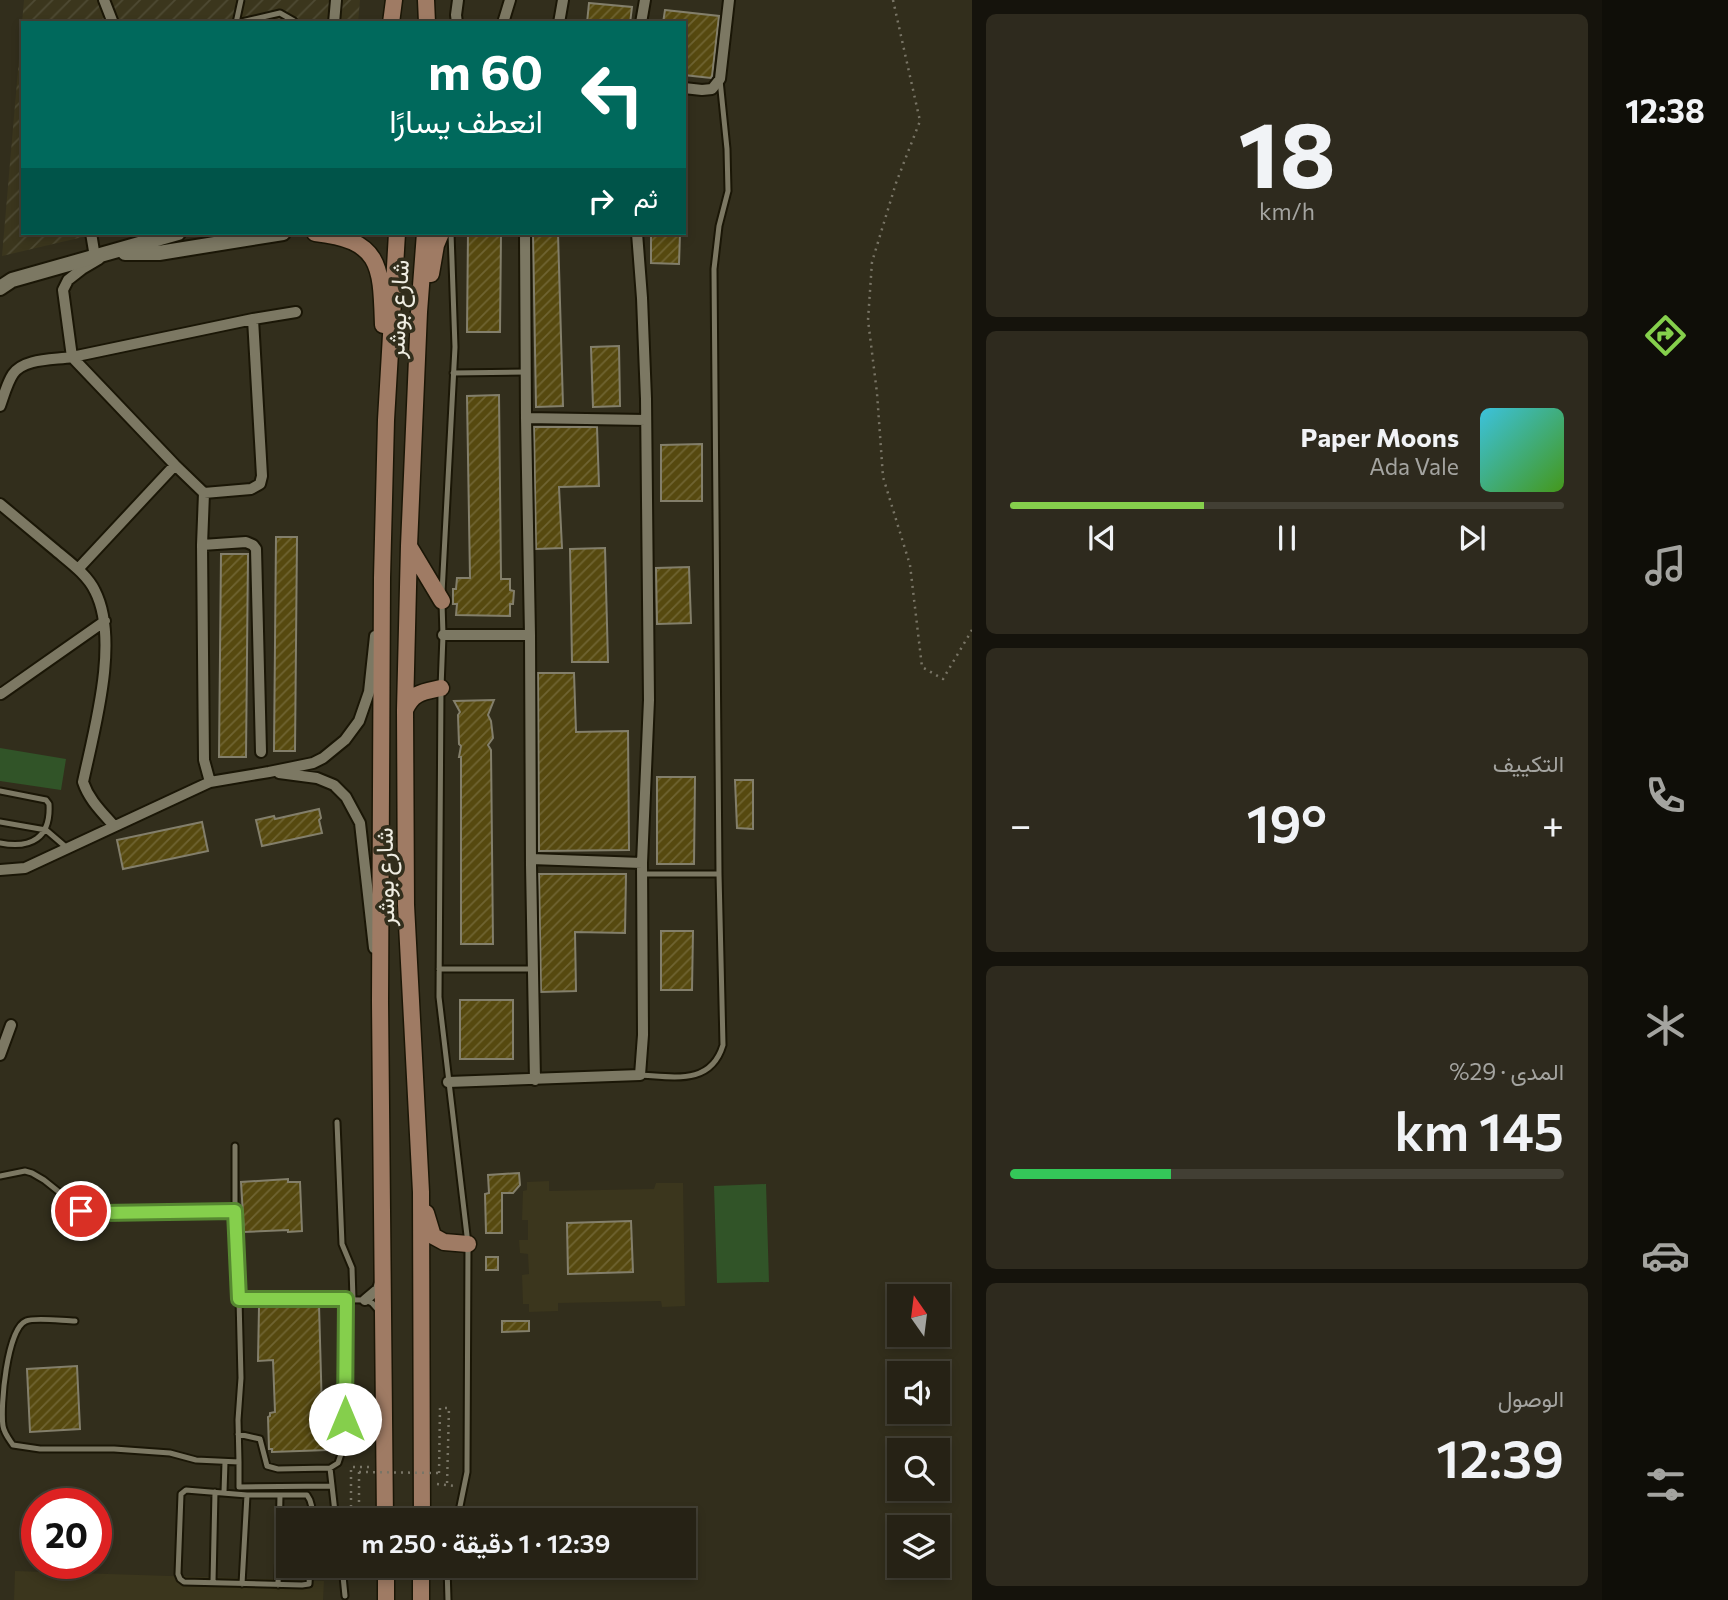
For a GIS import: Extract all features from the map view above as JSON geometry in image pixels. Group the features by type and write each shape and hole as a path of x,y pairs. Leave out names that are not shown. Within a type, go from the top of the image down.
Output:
{"main road":[{"path":"391,21 396,0"},
{"path":"396,0 397,21"},
{"path":"426,0 427,21"},
{"path":"334,235 349,239 370,253 379,271 386,420"},
{"name":"شارع بوشر","path":"385,1508 380,1002 382,578 386,420 397,235"},
{"name":"شارع بوشر","path":"422,1508 421,1192 406,905 405,710 409,546 425,235"},
{"path":"419,312 429,295 436,244 440,235"},
{"path":"409,546 442,601"},
{"path":"405,710 415,695 441,688"},
{"path":"421,1192 433,1236 444,1242 468,1244"},
{"path":"386,1578 386,1600"},
{"path":"421,1578 421,1600"}],"street":[{"path":"104,0 112,21"},
{"path":"334,21 336,0"},
{"path":"457,21 458,0"},
{"path":"504,21 510,0"},
{"path":"559,21 563,0"},
{"path":"641,21 645,0"},
{"path":"686,88 712,89 720,79 729,0"},
{"path":"91,235 95,257"},
{"path":"0,288 12,280 168,235"},
{"path":"253,319 260,484 251,489 204,492 72,357 63,290 68,280 110,253 159,253 271,235"},
{"path":"525,235 535,1080"},
{"path":"448,1082 640,1075 643,1035 642,869 649,700 646,420 637,235"},
{"path":"0,406 12,376 19,367 31,363 296,312"},
{"path":"526,418 646,420"},
{"path":"78,569 175,465"},
{"path":"204,492 204,760 210,782"},
{"path":"0,504 78,569 95,590 105,621 104,659 100,698 83,782 87,794 114,826"},
{"path":"202,545 246,542 256,549 261,752"},
{"path":"0,870 25,868 210,782 313,763 323,758 345,740 359,721 369,692 382,578"},
{"path":"0,695 105,621"},
{"path":"443,635 530,635"},
{"path":"270,772 317,778 334,785 346,797 360,823 380,1002"},
{"path":"531,859 642,869"},
{"path":"0,1055 11,1025"},
{"path":"365,1300 378,1289 382,1273"}],"lane":[{"path":"236,21 241,0"},
{"path":"245,21 280,13 294,21"},
{"path":"640,1075 681,1077 696,1074 711,1068 723,1045 714,269 719,226 728,191 720,79"},
{"path":"451,235 455,347 442,601 439,998 468,1244 467,1461 460,1508"},
{"path":"453,373 526,372"},
{"path":"0,791 46,800 50,810 46,830 34,841 15,846 0,843"},
{"path":"0,822 46,830 67,848"},
{"path":"642,869 719,874"},
{"path":"439,969 533,969"},
{"path":"337,1122 342,1244 352,1268 353,1299"},
{"path":"235,1146 241,1378 239,1491"},
{"path":"0,1176 25,1171 32,1173 59,1192 71,1207 81,1211 235,1211"},
{"path":"239,1299 365,1300 378,1308 383,1318"},
{"path":"238,1434 260,1439 267,1466 278,1469 330,1468 338,1463 345,1442 346,1299"},
{"path":"75,1321 27,1320 20,1325 7,1360 2,1406 3,1430 13,1445 40,1449 114,1449 170,1453 196,1460 239,1462"},
{"path":"224,1492 225,1462"},
{"path":"330,1468 335,1508"},
{"path":"309,1578 309,1584 294,1586 180,1580 181,1494 186,1490 224,1492 332,1486"},
{"path":"239,1491 247,1495 307,1495 312,1508"},
{"path":"213,1582 215,1492"},
{"path":"242,1584 247,1495"},
{"path":"278,1585 279,1495"},
{"path":"343,1578 345,1596"},
{"path":"447,1578 448,1600"}],"path":[{"path":"893,0 920,121 895,183 872,262 868,320 883,477 910,565 922,667 943,679 972,630"},
{"path":"359,1508 359,1472 439,1473 440,1408 449,1408 447,1485"},
{"path":"351,1508 351,1467 385,1467"},
{"path":"423,1484 465,1486"}],"shaded area":[{"path":"24,0 360,0 358,21 22,21"},
{"path":"21,35 21,235 91,235 2,256"},
{"path":"549,1181 549,1191 654,1189 656,1183 683,1183 685,1306 662,1307 661,1301 558,1303 558,1311 529,1312 529,1304 523,1304 522,1275 529,1274 528,1254 520,1253 519,1240 528,1240 528,1220 522,1220 523,1191 527,1190 527,1182"},
{"path":"15,1571 21,1571 21,1579 112,1579 112,1574 324,1581 323,1600 14,1600"}],"green space":[{"path":"0,748 66,759 61,790 0,781"},
{"path":"766,1184 769,1282 717,1283 714,1186"}],"building":[{"path":"589,3 632,7 630,21 587,21"},
{"path":"665,10 719,16 711,78 686,75 686,21 663,21"},
{"path":"468,235 501,235 500,332 467,332"},
{"path":"533,235 558,235 563,406 536,407"},
{"path":"651,235 680,235 679,264 651,263"},
{"path":"619,346 620,406 593,407 591,347"},
{"path":"499,395 501,579 510,579 510,590 514,591 513,604 510,604 510,616 456,615 457,604 453,604 453,589 456,589 457,578 470,578 467,396"},
{"path":"534,427 597,427 599,486 559,487 562,548 536,549"},
{"path":"702,444 702,501 661,501 661,445"},
{"path":"276,537 297,537 295,751 274,751"},
{"path":"605,548 608,662 572,662 570,549"},
{"path":"221,554 248,554 246,757 219,757"},
{"path":"689,567 691,623 657,624 656,568"},
{"path":"538,673 574,673 576,732 628,731 629,850 539,851"},
{"path":"494,700 488,715 493,738 488,745 491,750 493,944 461,944 461,746 460,712 454,701"},
{"path":"657,777 695,777 694,864 657,864"},
{"path":"735,780 753,780 753,829 737,828"},
{"path":"319,809 322,833 262,846 256,820 274,816 275,819"},
{"path":"202,822 208,851 123,869 117,840"},
{"path":"539,874 626,874 625,933 575,932 576,991 541,992"},
{"path":"661,931 693,931 692,990 661,990"},
{"path":"460,1000 513,1000 513,1059 460,1059"},
{"path":"519,1173 520,1185 513,1193 502,1193 502,1233 486,1233 485,1194 489,1193 488,1175"},
{"path":"288,1179 288,1182 300,1182 302,1231 244,1232 241,1182"},
{"path":"631,1221 633,1272 568,1274 567,1223"},
{"path":"486,1257 498,1257 498,1270 486,1270"},
{"path":"319,1305 322,1412 328,1416 329,1445 327,1450 272,1452 272,1449 269,1449 268,1417 275,1412 273,1360 258,1361 259,1307"},
{"path":"502,1321 529,1321 529,1331 502,1332"},
{"path":"77,1366 80,1429 30,1432 27,1369"}],"route":[{"path":"81,1211 235,1211 239,1299 346,1299 345,1419"}]}
